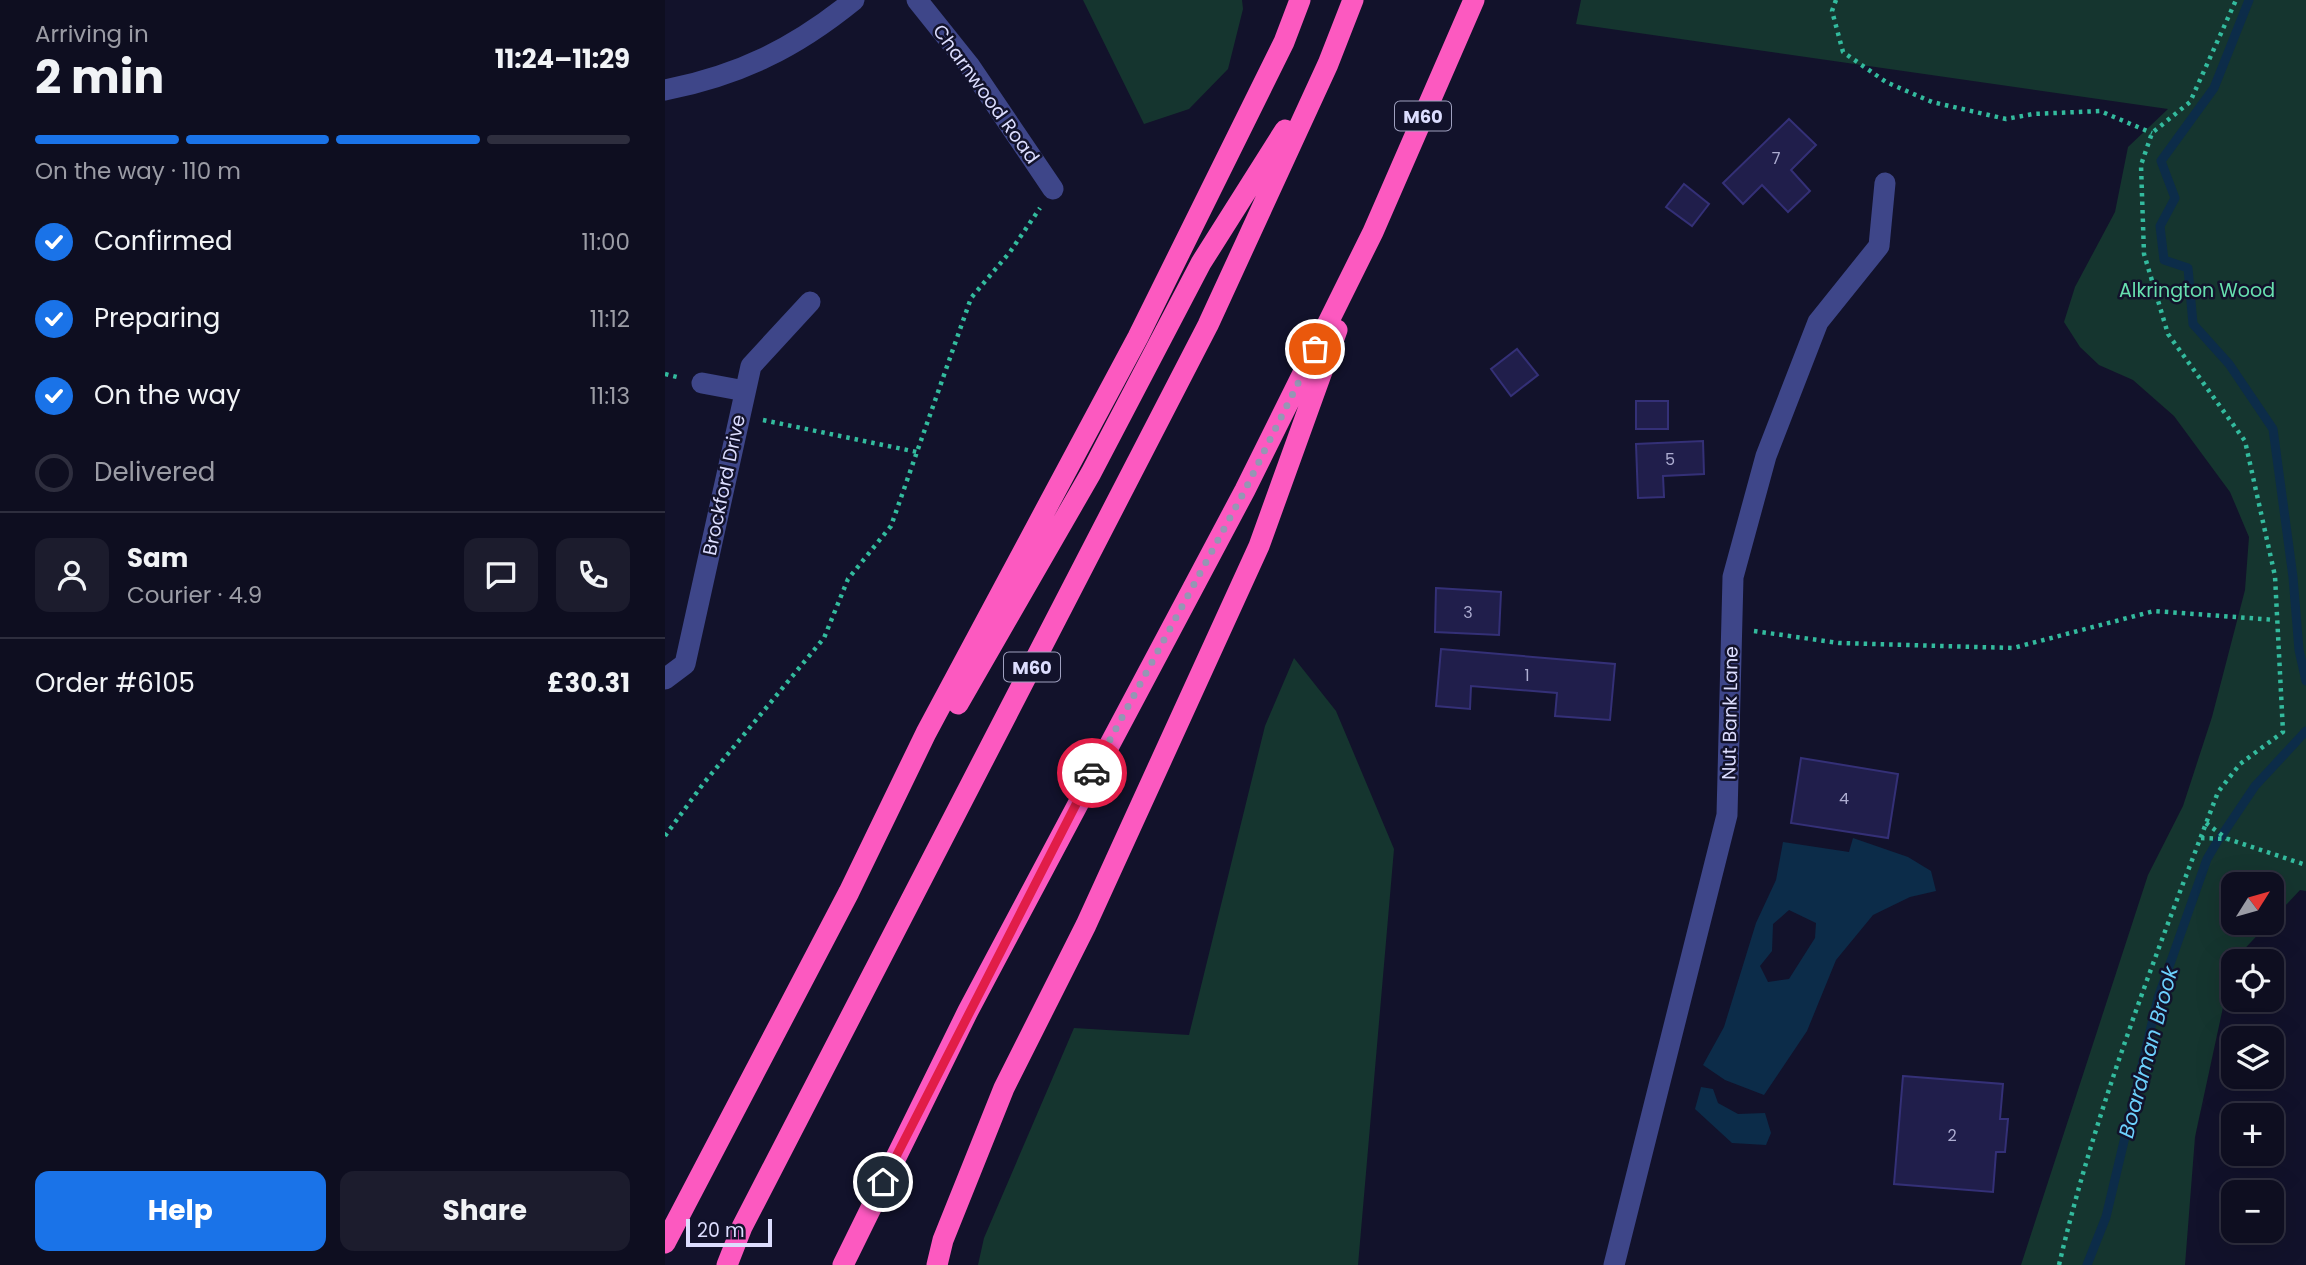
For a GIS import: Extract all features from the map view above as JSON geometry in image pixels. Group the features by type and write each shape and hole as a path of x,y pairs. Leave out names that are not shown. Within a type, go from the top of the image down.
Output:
{"highway":[{"name":"M60","path":"665,1243 849,892 926,733 1138,337 1284,41 1300,0"},
{"name":"M60","path":"727,1265 742,1227 1208,325 1328,64 1353,0"},
{"name":"M60","path":"843,1265 968,1011 1245,490 1373,232 1473,0"},
{"name":"M60","path":"849,892 1091,473 1201,263 1328,64"},
{"name":"M60","path":"937,1265 943,1240 1004,1088 1086,926 1259,547 1373,232"}],"street":[{"path":"665,90 713,80 781,52 854,0"},
{"name":"Charnwood Road","path":"917,0 969,65 1053,189"},
{"name":"Nut Bank Lane","path":"1613,1265 1727,815 1733,577 1766,456 1818,322 1879,246 1885,183"},
{"name":"Brockford Drive","path":"665,679 685,664 751,366 810,302"},
{"path":"702,383 745,391"}],"path":[{"path":"1836,0 1832,11 1843,52 1886,82 1932,102 2005,119 2033,114 2100,111 2152,133"},
{"path":"2059,1265 2070,1219 2141,994 2218,792 2240,764 2283,732 2275,620 2275,576 2245,440 2168,334 2144,254 2141,165 2152,133 2190,102 2236,0"},
{"path":"665,836 703,784 824,638 848,579 891,526 971,298 1010,252 1053,189"},
{"path":"739,415 917,452"},
{"path":"1732,628 1839,643 2013,648 2154,611 2275,620"},
{"path":"2206,823 2228,839"},
{"path":"2201,838 2228,839 2306,865"}],"green space":[{"path":"1083,0 1242,0 1243,9 1228,69 1189,109 1144,124"},
{"name":"Alkrington Wood","path":"1581,0 2306,0 2306,891 2300,890 2284,907 2284,872 2221,872 2221,935 2258,935 2244,949 2221,949 2222,1012 2195,1137 2185,1265 2021,1265 2148,875 2183,806 2212,717 2245,590 2249,537 2230,492 2174,416 2133,380 2099,365 2080,347 2064,322 2075,287 2115,212 2128,147 2168,109 1576,24"},
{"path":"1294,658 1336,711 1394,849 1358,1265 978,1265 984,1238 1074,1028 1189,1035 1265,726"}],"water":[{"path":"1853,838 1908,857 1931,871 1936,891 1910,897 1873,915 1836,960 1807,1031 1764,1095 1725,1080 1703,1065 1724,1027 1756,923 1776,880 1783,842 1849,852","holes":["1789,910 1816,923 1815,938 1789,979 1768,982 1760,966 1772,951 1773,924"]},
{"path":"1701,1087 1713,1089 1718,1103 1738,1114 1765,1113 1771,1133 1766,1145 1732,1143 1695,1109"}],"building":[{"path":"1789,119 1816,145 1791,170 1810,191 1788,212 1762,185 1743,204 1723,183"},
{"path":"1684,184 1709,204 1692,226 1666,207"},
{"path":"1517,349 1538,375 1511,396 1491,369"},
{"path":"1636,401 1668,401 1668,429 1636,429"},
{"path":"1703,441 1704,474 1663,476 1664,497 1638,498 1636,444"},
{"path":"1436,588 1501,592 1499,635 1435,632"},
{"path":"1441,649 1615,664 1610,720 1555,716 1557,693 1471,686 1470,709 1436,706"},
{"path":"1801,758 1898,774 1888,838 1791,823"},
{"path":"1903,1076 2003,1084 2000,1119 2008,1119 2005,1152 1996,1152 1993,1192 1894,1184"}],"waterway":[{"name":"Boardman Brook","path":"2249,0 2214,88 2161,161 2175,198 2160,226 2164,260 2188,268 2193,324 2229,364 2273,429 2293,577 2299,650 2306,681"},
{"name":"Boardman Brook","path":"2220,838 2255,786 2306,731"},
{"name":"Boardman Brook","path":"2087,1265 2106,1217 2158,998 2207,859 2217,842"}],"way so far":[{"path":"1092,773 1245,490 1315,349"}],"route":[{"path":"883,1182 968,1011 1092,773"}]}
